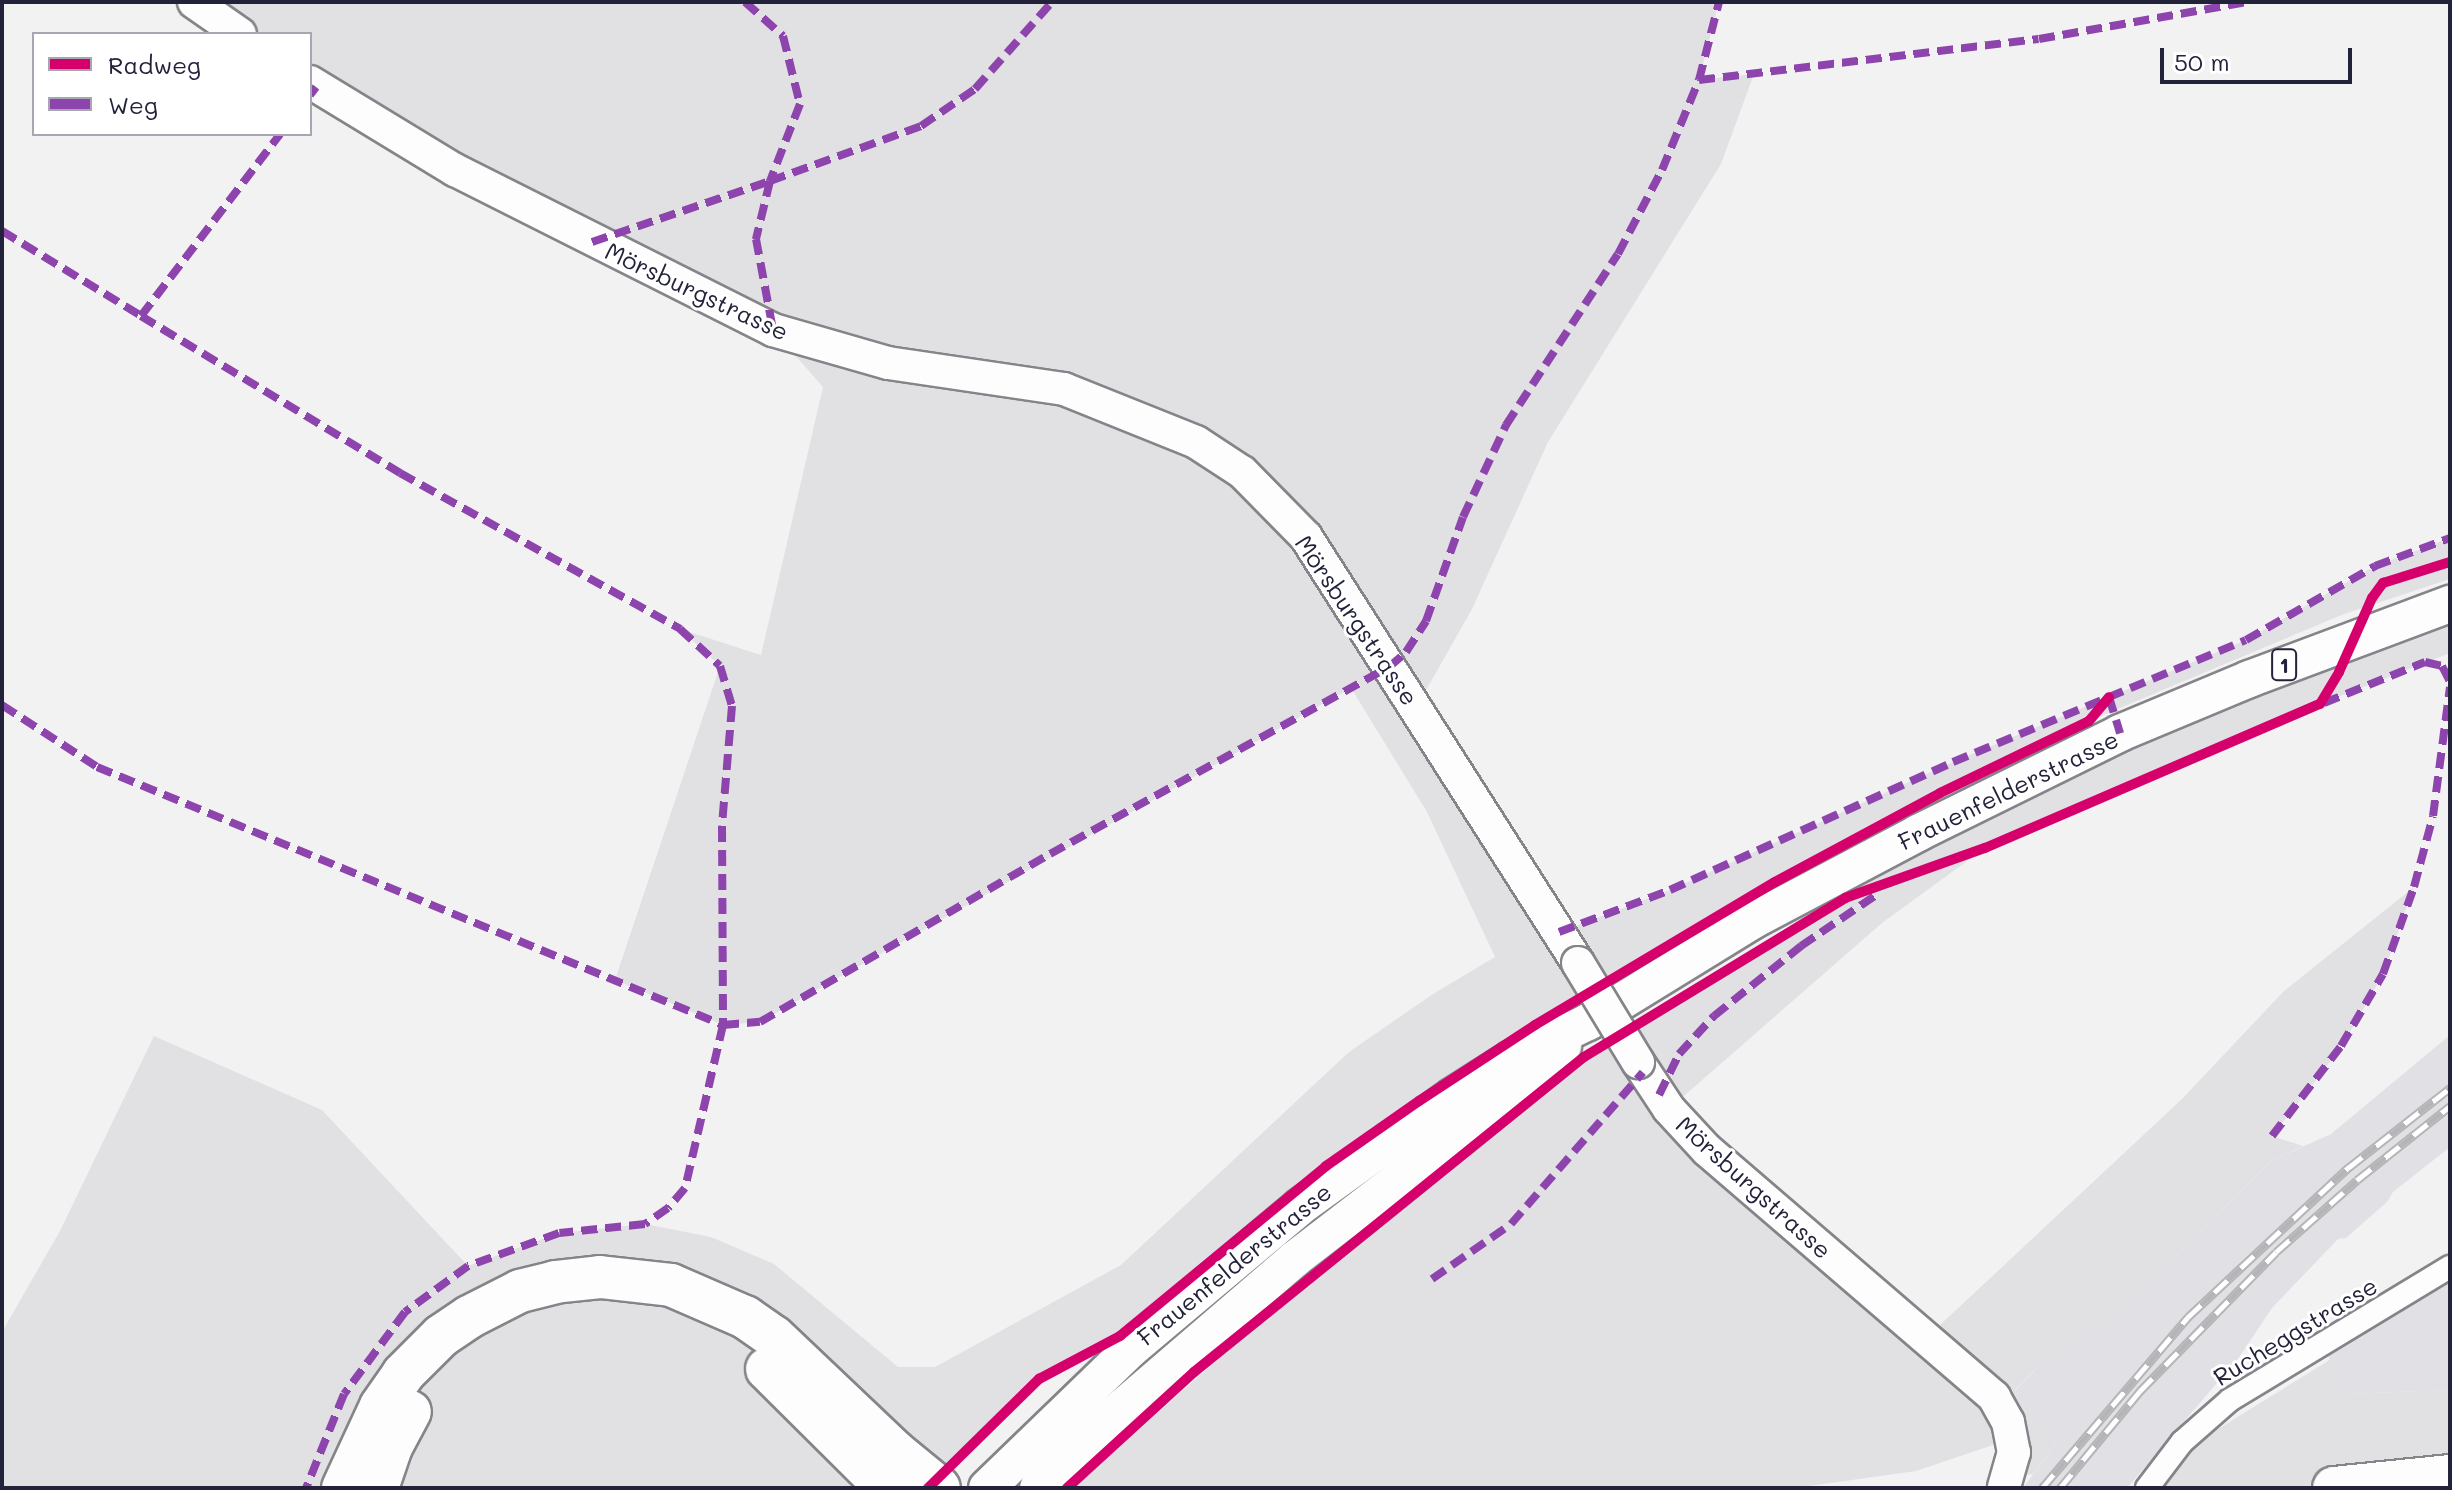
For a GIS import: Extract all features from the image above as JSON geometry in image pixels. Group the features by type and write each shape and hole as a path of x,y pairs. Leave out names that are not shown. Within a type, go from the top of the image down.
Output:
{"highway":[{"path":"343,1488 381,1406 403,1374 441,1336 485,1308 520,1291 563,1281 612,1277 683,1288 755,1323 894,1451 939,1488"},
{"path":"377,1488 391,1447 406,1418 427,1389 454,1362 516,1323 554,1311 600,1305 664,1311 729,1339 771,1373 887,1488"},
{"path":"2334,1488 2450,1476"}],"main road":[{"name":"Frauenfelderstrasse","path":"987,1488 1131,1349 1300,1207 1452,1097 1512,1059 1588,1022 1752,921 1918,833 2120,733 2249,679 2450,604"},
{"name":"Frauenfelderstrasse","path":"1038,1488 1110,1418 1296,1258 1528,1080 1588,1022"}],"street":[{"path":"194,2 237,32"},
{"name":"Mörsburgstrasse","path":"312,83 455,170 773,330 888,363 1064,389 1196,442 1242,472 1306,537 1669,1109 1707,1150 1994,1397 2008,1422 2014,1452 2004,1488"},
{"name":"Rucheggstrasse","path":"2147,1488 2182,1442 2230,1400 2450,1267"}],"shaded area":[{"path":"194,2 1719,2 1699,80 1754,74 1721,164 1548,442 1472,609 1416,708 1560,932 1670,890 1953,762 2246,640 2375,566 2450,538 2450,579 2344,614 2089,721 1848,842 1618,975 1419,1101 1120,1336 1039,1379 928,1488 2,1488 2,1332 60,1231 154,1036 322,1110 468,1266 559,1233 645,1224 711,1237 774,1264 898,1367 935,1367 1121,1265 1349,1052 1433,994 1495,957 1427,812 1351,688 760,1022 723,1025 615,980 720,666 680,629 761,655 823,387 773,330 312,83 312,32 237,32"},
{"path":"2450,624 2450,653 2320,704 1985,848 1882,923 1669,1109 1925,1339 2182,1099 2283,992 2414,887 2383,974 2355,1024 2324,1070 2272,1136 2303,1146 2271,1161 2137,1296 2039,1366 2015,1390 2057,1442 2033,1474 1989,1480 1997,1456 1996,1444 1916,1471 1795,1488 1073,1488 1262,1320 1587,1061 1876,877 2073,774 2286,685"},
{"path":"2450,1035 2450,1147 2393,1192 2387,1202 2346,1238 2338,1239 2272,1308 2240,1356 2127,1488 2023,1488 2057,1442 2015,1391 2039,1366 2137,1296 2271,1161 2331,1134"},
{"path":"2450,1267 2450,1390 2346,1394 2322,1343"},
{"path":"2331,1359 2346,1394 2450,1390 2450,1488 2147,1488 2168,1460"}],"railway":[{"path":"2042,1488 2188,1317 2348,1168 2450,1088"},
{"path":"2060,1488 2140,1391 2276,1252 2357,1180 2450,1106"}],"marked path":[{"path":"745,2 783,36 800,104 770,181"},
{"path":"770,181 921,126 975,89 1052,2"},
{"path":"2,705 97,767 723,1025 760,1022 1050,854 1389,667 1406,652 1426,621 1463,517 1506,425 1618,254 1662,170 1699,80 1719,2"},
{"path":"1699,80 2039,39 2247,2"},
{"path":"312,92 316,87"},
{"path":"2,231 141,316 278,136"},
{"path":"592,242 770,181 756,239 773,330"},
{"path":"141,316 400,473 680,629 720,666 732,706 722,826 723,1025 685,1188 668,1208 645,1224 559,1233 468,1266 405,1312 344,1394 306,1488"},
{"path":"1559,932 1670,890 1953,762 2246,640 2375,566 2450,538"},
{"path":"2324,703 2425,662 2442,666 2450,682"},
{"path":"2272,1136 2341,1046 2383,974 2414,887 2433,816 2450,687"},
{"path":"2109,697 2120,733"},
{"path":"1659,1095 1679,1054 1714,1016 1801,946 1876,895"},
{"path":"1432,1279 1511,1224 1643,1072"}],"cycle path":[{"path":"1067,1488 1194,1372 1584,1057 1845,898 1985,848 2320,704 2339,672 2372,598 2383,583 2450,562"},
{"path":"928,1488 1039,1379 1120,1336 1326,1166 1419,1101 1535,1025 1775,882 1940,793 2089,721 2109,697"}]}
